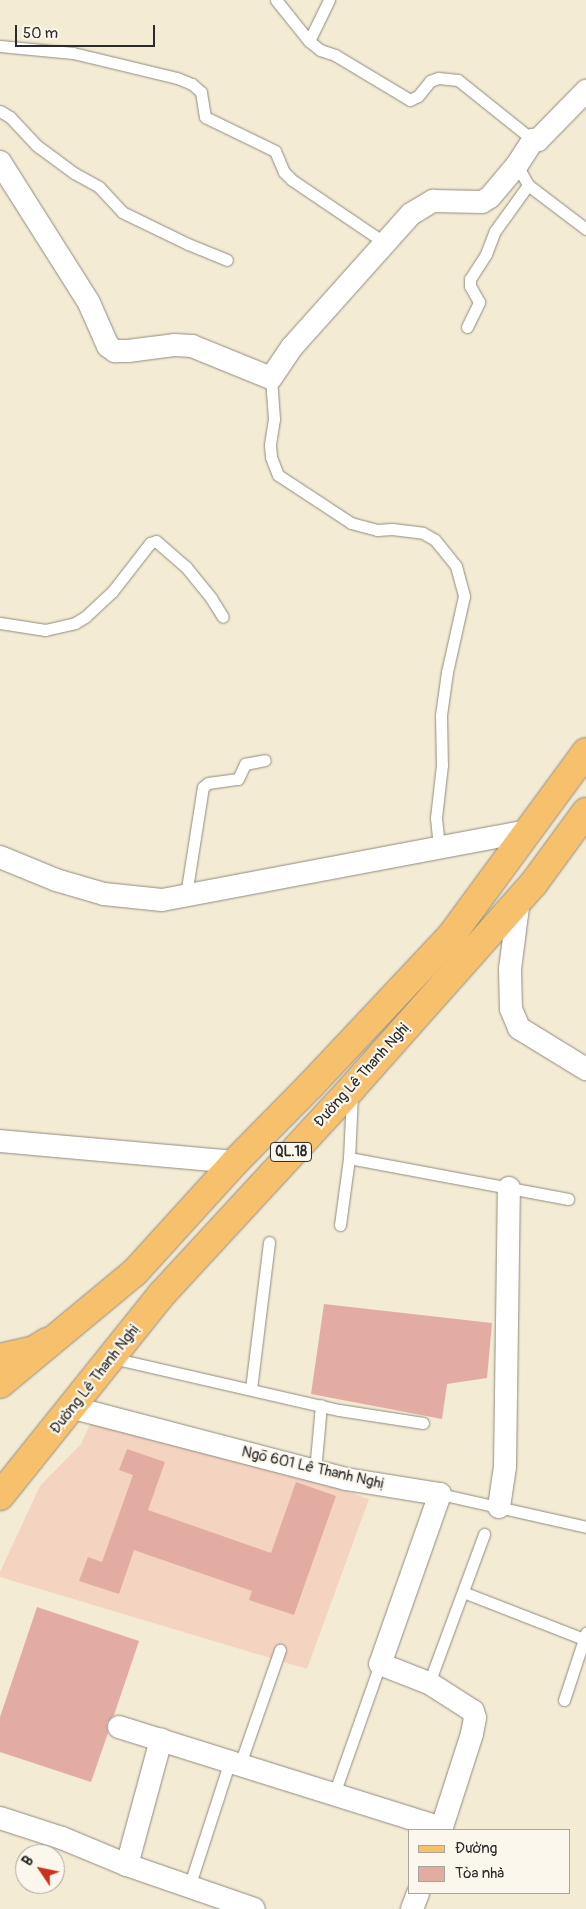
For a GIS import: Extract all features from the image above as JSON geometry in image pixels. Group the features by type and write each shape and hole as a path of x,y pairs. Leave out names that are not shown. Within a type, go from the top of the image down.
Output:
{"main road":[{"name":"Đường Lê Thanh Nghị","path":"0,1384 135,1272 235,1162 311,1085 451,936 531,830 586,752"},
{"name":"Đường Lê Thanh Nghị","path":"0,1496 162,1294 352,1088 582,828"},
{"path":"0,1358 34,1350 65,1332"}],"street":[{"path":"0,162 89,302 108,346 115,351 128,351 174,345 192,346 271,378 292,347 411,214 433,201 482,202 490,197 517,165 533,140 538,140 586,91"},
{"path":"0,857 56,880 104,894 162,900 531,830"},
{"path":"519,899 510,969 511,1009 519,1028 586,1069"},
{"path":"0,1141 235,1162"},
{"path":"499,1507 505,1468 509,1188"},
{"name":"Ngõ 601 Lê Thanh Nghị","path":"70,1407 346,1479 440,1494"},
{"path":"119,1727 441,1829 472,1734 475,1718 473,1711 467,1705 429,1683 380,1664 440,1494"},
{"path":"127,1865 162,1740"},
{"path":"0,1818 62,1838 127,1865 254,1909"},
{"path":"412,1909 418,1894"}],"lane":[{"path":"276,0 310,41 320,50 336,55 410,100 418,96 430,81 438,78 458,80 533,140"},
{"path":"310,41 329,0"},
{"path":"0,46 73,53 177,78 192,84 201,92 205,117 275,151 278,154 284,172 292,180 385,243"},
{"path":"0,111 10,117 36,145 74,173 99,186 122,212 188,244 227,260"},
{"path":"517,165 528,185 586,230"},
{"path":"467,328 479,302 470,286 470,279 486,254 495,231 528,185"},
{"path":"271,378 274,419 270,457 278,475 351,523 377,530 392,528 423,533 435,540 456,566 464,596 447,672 441,715 442,765 436,818 439,847"},
{"path":"0,622 45,630 75,622 85,617 112,592 150,543 156,541 186,567 211,598 222,617"},
{"path":"186,895 203,787 208,783 238,779 245,764 265,760"},
{"path":"340,1225 349,1158 352,1088"},
{"path":"349,1158 568,1199"},
{"path":"250,1389 268,1242"},
{"path":"110,1358 339,1410 423,1423"},
{"path":"315,1471 321,1405"},
{"name":"Ngõ 601 Lê Thanh Nghị","path":"440,1494 586,1527"},
{"path":"429,1683 484,1534"},
{"path":"463,1592 585,1638 564,1700"},
{"path":"189,1887 235,1763 280,1650"},
{"path":"334,1794 380,1664"}],"shaded area":[{"path":"91,1422 285,1470 369,1499 307,1669 0,1577 0,1572 40,1486 81,1444"}],"building":[{"path":"324,1304 492,1323 487,1378 447,1384 442,1419 311,1394"},
{"path":"127,1449 165,1462 148,1510 271,1553 296,1482 336,1496 294,1615 249,1600 252,1591 134,1550 119,1594 79,1581 88,1557 102,1562 133,1475 119,1470"},
{"path":"37,1607 139,1641 114,1715 107,1723 108,1733 91,1782 0,1752 0,1717"}]}
